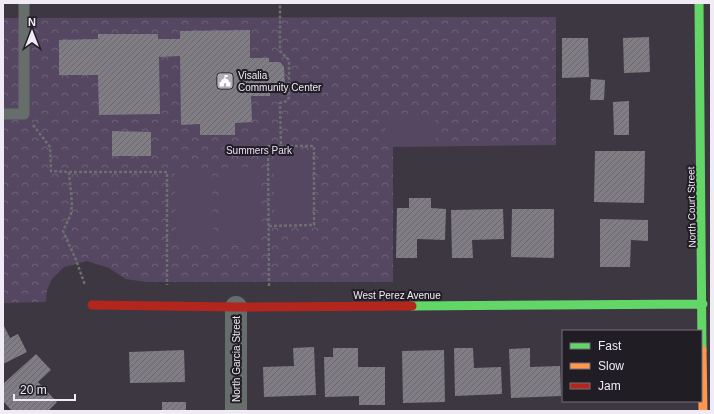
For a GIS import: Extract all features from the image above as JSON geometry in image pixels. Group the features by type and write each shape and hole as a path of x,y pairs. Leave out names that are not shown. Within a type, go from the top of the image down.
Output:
{"street":[{"name":"North Court Street","path":"699,3 703,411"},
{"name":"West Perez Avenue","path":"92,305 269,307 703,304"},
{"name":"North Garcia Street","path":"236,307 236,411"}],"lane":[{"path":"3,114 24,114 24,3"}],"path":[{"path":"280,3 280,52 289,60 289,97 288,101 280,104 281,146"},
{"path":"24,114 50,147 50,171 167,172 167,306"},
{"path":"269,226 314,225 314,146 268,146 269,307"},
{"path":"69,172 72,204 71,214 63,231 76,260 92,305"}],"green space":[{"name":"Summers Park","path":"556,17 556,145 393,147 393,282 146,282 126,279 109,268 87,261 64,267 52,279 47,290 46,302 3,303 3,18"},
{"path":"435,118 436,141 386,142 385,119"},
{"path":"312,151 312,222 275,222 274,152"},
{"path":"258,167 259,240 221,241 220,168"},
{"path":"212,168 213,241 176,241 175,169"}],"building":[{"name":"Visalia Community Center","path":"250,30 250,58 269,58 269,62 280,62 284,67 285,88 279,93 270,93 270,96 251,96 252,122 235,123 235,135 200,135 200,124 181,125 180,56 159,57 160,114 99,115 98,75 59,75 59,40 98,39 98,34 158,34 158,39 180,39 180,31"},
{"path":"649,37 650,72 624,73 623,38"},
{"path":"562,38 588,38 589,77 562,78"},
{"path":"591,79 605,80 604,100 590,100"},
{"path":"629,101 629,135 614,135 613,102"},
{"path":"112,131 151,132 151,156 112,156"},
{"path":"595,151 645,151 644,203 594,202"},
{"path":"409,198 431,198 431,208 446,209 445,240 417,239 417,258 396,258 397,208 409,208"},
{"path":"503,209 504,239 472,240 473,258 452,258 451,210"},
{"path":"512,209 554,209 554,258 511,257"},
{"path":"600,219 648,220 648,241 631,240 630,267 600,267"},
{"path":"3,324 10,338 18,334 27,352 3,364"},
{"path":"314,347 316,395 264,397 263,367 294,366 293,348"},
{"path":"333,348 358,348 358,367 385,367 385,405 359,405 359,396 325,397 324,357 333,357"},
{"path":"454,348 473,348 474,368 501,367 502,394 455,396"},
{"path":"530,348 530,367 560,366 561,396 511,398 509,349"},
{"path":"184,350 185,382 130,383 129,352"},
{"path":"444,350 445,402 403,403 402,351"},
{"path":"36,354 51,370 38,382 57,402 48,411 12,411 3,401 3,384"},
{"path":"162,402 186,402 186,411 162,411"}],"traffic: fast":[{"path":"699,3 702,330"},
{"path":"412,306 703,304"}],"traffic: slow":[{"path":"702,350 703,411"}],"traffic: jam":[{"path":"92,305 236,307 412,306"}],"place":[{"name":"Visalia Community Center","path":"225,81"}]}
